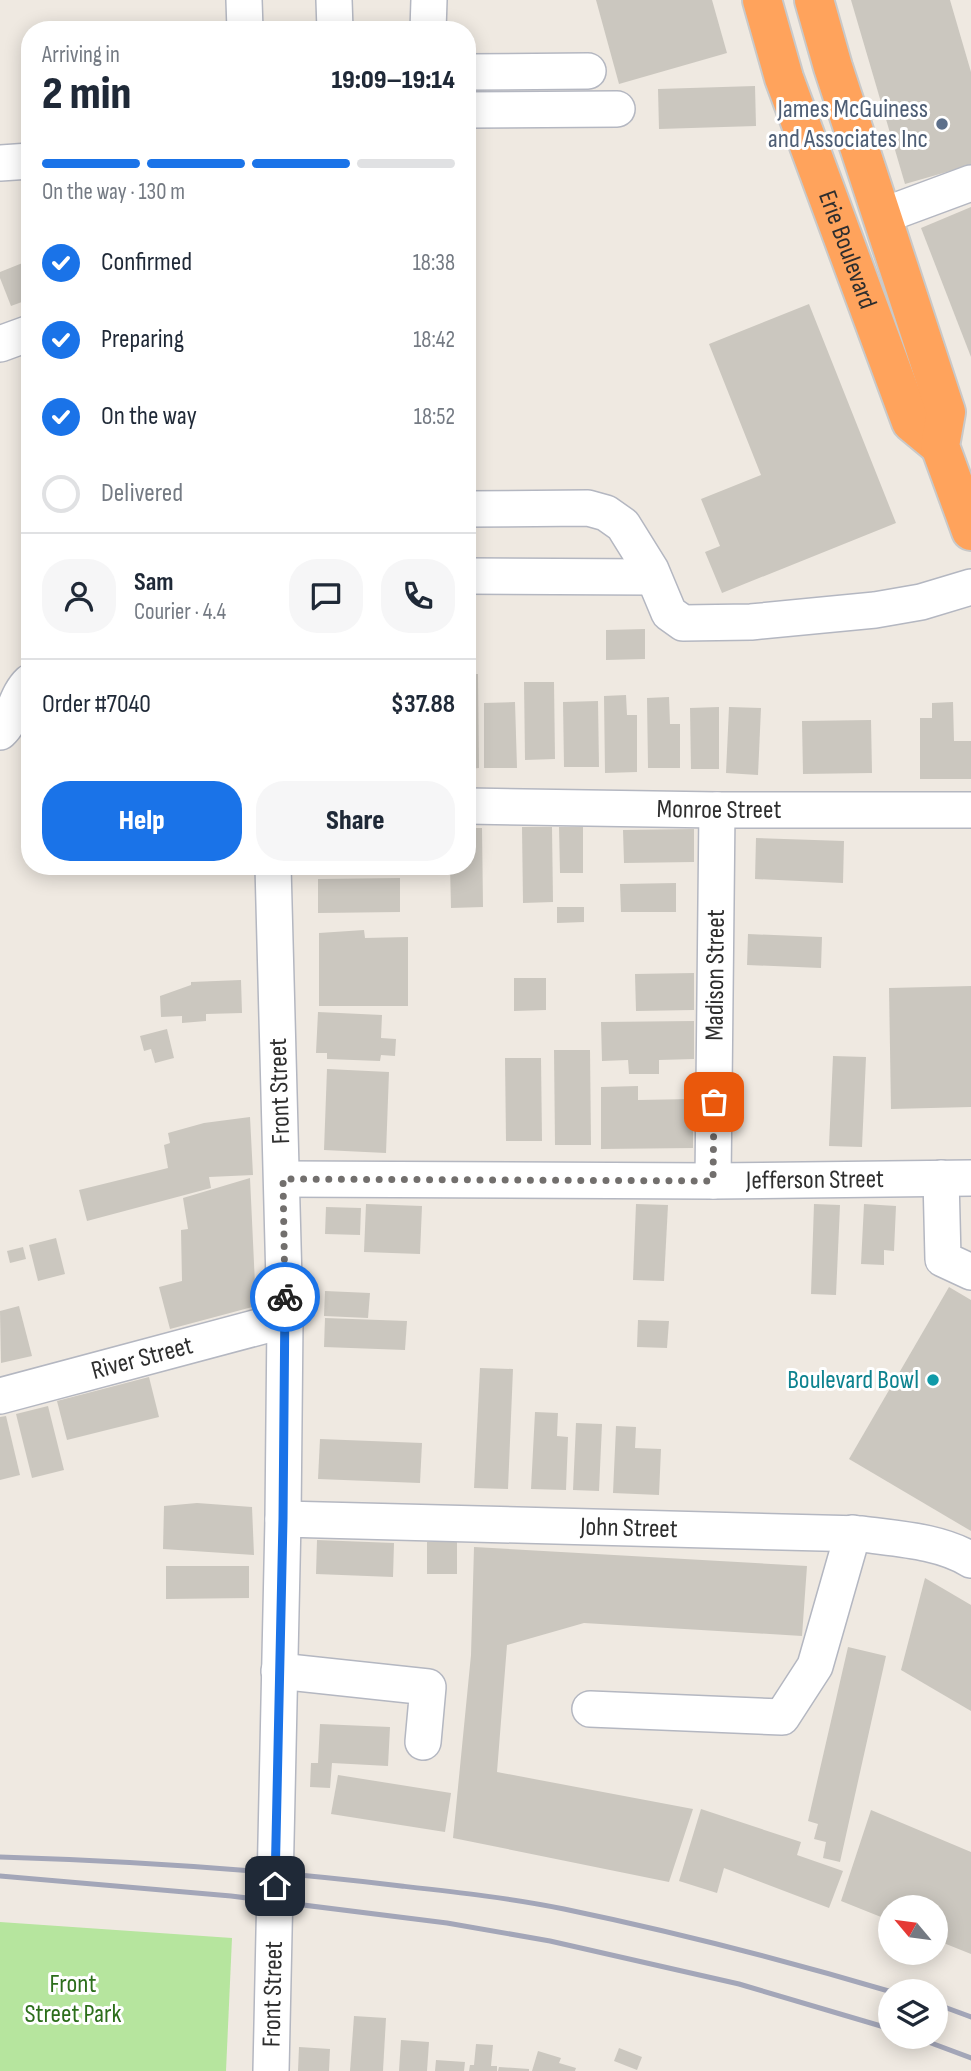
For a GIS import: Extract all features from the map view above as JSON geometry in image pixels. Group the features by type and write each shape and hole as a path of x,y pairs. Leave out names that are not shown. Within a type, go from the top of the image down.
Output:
{"highway":[{"name":"Erie Boulevard","path":"762,0 783,78 911,422 940,446"},
{"name":"Erie Boulevard","path":"814,0 946,412 940,446 971,531"}],"street":[{"path":"244,0 245,21"},
{"path":"334,0 335,21"},
{"path":"428,21 429,0"},
{"path":"476,72 588,72"},
{"path":"476,110 617,108"},
{"path":"0,163 21,162"},
{"path":"882,216 971,183"},
{"path":"0,344 21,336"},
{"path":"476,509 588,508 606,513 623,525 653,577 669,613 684,623 751,622 875,610 921,602 971,587"},
{"path":"476,576 653,577"},
{"path":"0,732 8,723 21,690"},
{"name":"Monroe Street","path":"476,806 971,810"},
{"name":"Madison Street","path":"713,1181 717,810"},
{"name":"Front Street","path":"271,2071 285,1320 273,875"},
{"path":"956,1178 943,1259 971,1272"},
{"name":"Jefferson Street","path":"283,1179 713,1181 956,1178"},
{"name":"River Street","path":"0,1396 285,1320"},
{"name":"John Street","path":"283,1519 853,1533 919,1542 971,1560"},
{"path":"590,1709 782,1717 815,1666 853,1533"},
{"path":"278,1671 428,1687 424,1742"}],"green space":[{"name":"Front Street Park","path":"0,1922 232,1938 226,2071 0,2071"}],"building":[{"path":"596,0 712,0 727,53 619,84"},
{"path":"851,0 950,0 971,72 971,165 905,184"},
{"path":"755,86 756,126 659,129 658,89"},
{"path":"971,207 971,357 921,228"},
{"path":"21,264 21,302 11,306 0,272"},
{"path":"809,304 896,523 722,593 705,552 720,546 701,499 761,475 709,344"},
{"path":"645,629 645,659 606,660 606,630"},
{"path":"476,674 478,674 479,768 476,768"},
{"path":"524,682 554,682 555,759 525,760"},
{"path":"626,695 627,715 637,715 637,772 605,773 604,696"},
{"path":"669,697 670,724 680,724 680,768 648,768 647,698"},
{"path":"598,701 599,767 564,767 563,702"},
{"path":"515,702 517,768 484,768 484,703"},
{"path":"953,702 954,741 971,741 971,779 920,779 920,718 932,718 932,703"},
{"path":"719,707 719,769 691,769 690,708"},
{"path":"729,707 761,708 758,775 726,773"},
{"path":"871,720 872,773 803,774 802,721"},
{"path":"522,827 552,827 553,902 523,903"},
{"path":"559,827 583,827 583,873 560,873"},
{"path":"476,828 482,828 483,907 451,908 450,875 476,875"},
{"path":"694,829 694,862 624,863 623,830"},
{"path":"756,838 844,841 843,883 755,879"},
{"path":"400,878 400,912 318,913 318,879"},
{"path":"676,883 676,912 621,912 620,884"},
{"path":"557,907 584,907 584,922 557,923"},
{"path":"364,930 365,938 408,937 408,1006 319,1006 319,933"},
{"path":"748,934 822,937 821,968 747,965"},
{"path":"694,973 694,1010 636,1011 635,974"},
{"path":"514,978 546,978 546,1010 514,1011"},
{"path":"241,980 242,1013 206,1014 206,1021 182,1023 182,1016 161,1017 160,996 191,985 191,982"},
{"path":"971,986 971,1107 891,1109 889,988"},
{"path":"318,1012 382,1015 381,1038 396,1039 395,1056 381,1055 380,1061 327,1059 327,1053 316,1053"},
{"path":"694,1021 694,1059 659,1060 659,1074 629,1074 628,1060 602,1061 601,1022"},
{"path":"167,1029 174,1058 155,1063 151,1049 144,1051 140,1036"},
{"path":"554,1050 590,1050 591,1145 555,1145"},
{"path":"833,1056 866,1057 862,1147 829,1146"},
{"path":"505,1058 541,1058 542,1141 506,1141"},
{"path":"327,1069 389,1072 386,1153 324,1150"},
{"path":"638,1086 638,1100 693,1099 693,1148 601,1149 601,1087"},
{"path":"250,1117 253,1175 209,1177 211,1188 87,1221 79,1190 168,1168 164,1145 170,1143 168,1133 204,1123"},
{"path":"250,1178 256,1306 170,1329 159,1287 182,1281 181,1230 188,1229 183,1198"},
{"path":"366,1204 422,1206 420,1254 364,1252"},
{"path":"636,1204 668,1205 664,1281 633,1280"},
{"path":"814,1204 840,1205 836,1295 811,1294"},
{"path":"864,1204 896,1206 894,1251 884,1250 884,1265 861,1264"},
{"path":"326,1207 361,1208 360,1235 325,1234"},
{"path":"56,1238 65,1274 38,1281 29,1245"},
{"path":"23,1247 26,1259 10,1263 7,1251"},
{"name":"Boulevard Bowl","path":"949,1287 971,1300 971,1531 849,1459"},
{"path":"325,1291 370,1293 368,1318 324,1316"},
{"path":"19,1306 32,1356 1,1363 0,1311"},
{"path":"325,1318 407,1321 405,1350 324,1347"},
{"path":"638,1320 669,1321 667,1348 637,1347"},
{"path":"480,1368 513,1369 508,1489 474,1488"},
{"path":"149,1377 159,1417 67,1440 57,1401"},
{"path":"48,1406 64,1470 32,1478 16,1414"},
{"path":"535,1412 558,1413 557,1436 568,1437 566,1490 531,1489"},
{"path":"6,1416 20,1475 0,1480 0,1417"},
{"path":"576,1423 602,1424 599,1491 573,1490"},
{"path":"616,1426 636,1427 635,1448 661,1449 659,1495 613,1493"},
{"path":"320,1439 422,1443 420,1483 318,1479"},
{"path":"197,1503 252,1507 254,1555 163,1549 164,1506"},
{"path":"317,1540 394,1543 393,1577 316,1574"},
{"path":"427,1542 457,1542 457,1574 427,1574"},
{"path":"474,1547 807,1566 802,1636 584,1623 507,1645 497,1772 693,1809 669,1882 453,1838 471,1655"},
{"path":"166,1566 249,1566 249,1598 166,1599"},
{"path":"925,1578 971,1605 971,1711 901,1670"},
{"path":"848,1647 886,1656 840,1862 823,1858 826,1842 814,1839 818,1824 808,1821"},
{"path":"320,1724 390,1727 388,1766 332,1763 330,1788 310,1787 311,1763 318,1763"},
{"path":"338,1775 451,1793 445,1832 331,1814"},
{"path":"701,1809 801,1842 797,1855 843,1871 829,1908 724,1868 717,1893 679,1881"},
{"path":"871,1810 971,1852 971,1954 948,1945 948,1895 878,1895 878,1916 841,1901"},
{"path":"354,2016 386,2018 383,2071 350,2071"},
{"path":"401,2040 429,2042 427,2071 399,2071"},
{"path":"476,2044 493,2045 491,2066 497,2066 497,2071 469,2071 470,2065 474,2065"},
{"path":"299,2047 330,2049 329,2071 298,2071"},
{"path":"619,2048 642,2057 637,2070 614,2061"},
{"path":"538,2051 561,2058 559,2063 576,2068 575,2071 532,2071"},
{"path":"436,2060 465,2062 464,2071 435,2071"},
{"path":"499,2067 529,2069 529,2071 498,2071"}],"railway":[{"path":"0,1857 251,1871 503,1898 688,1937 878,1988"},
{"path":"0,1876 231,1896 447,1923 550,1941 739,1984 878,2025"},
{"path":"948,2008 971,2017"},
{"path":"947,2049 971,2058"}],"way so far":[{"path":"285,1297 283,1179 713,1181 714,1102"}],"place":[{"name":"James McGuiness and Associates Inc","path":"942,124"},
{"name":"Boulevard Bowl","path":"933,1380"}],"route":[{"path":"275,1886 285,1297"}]}
